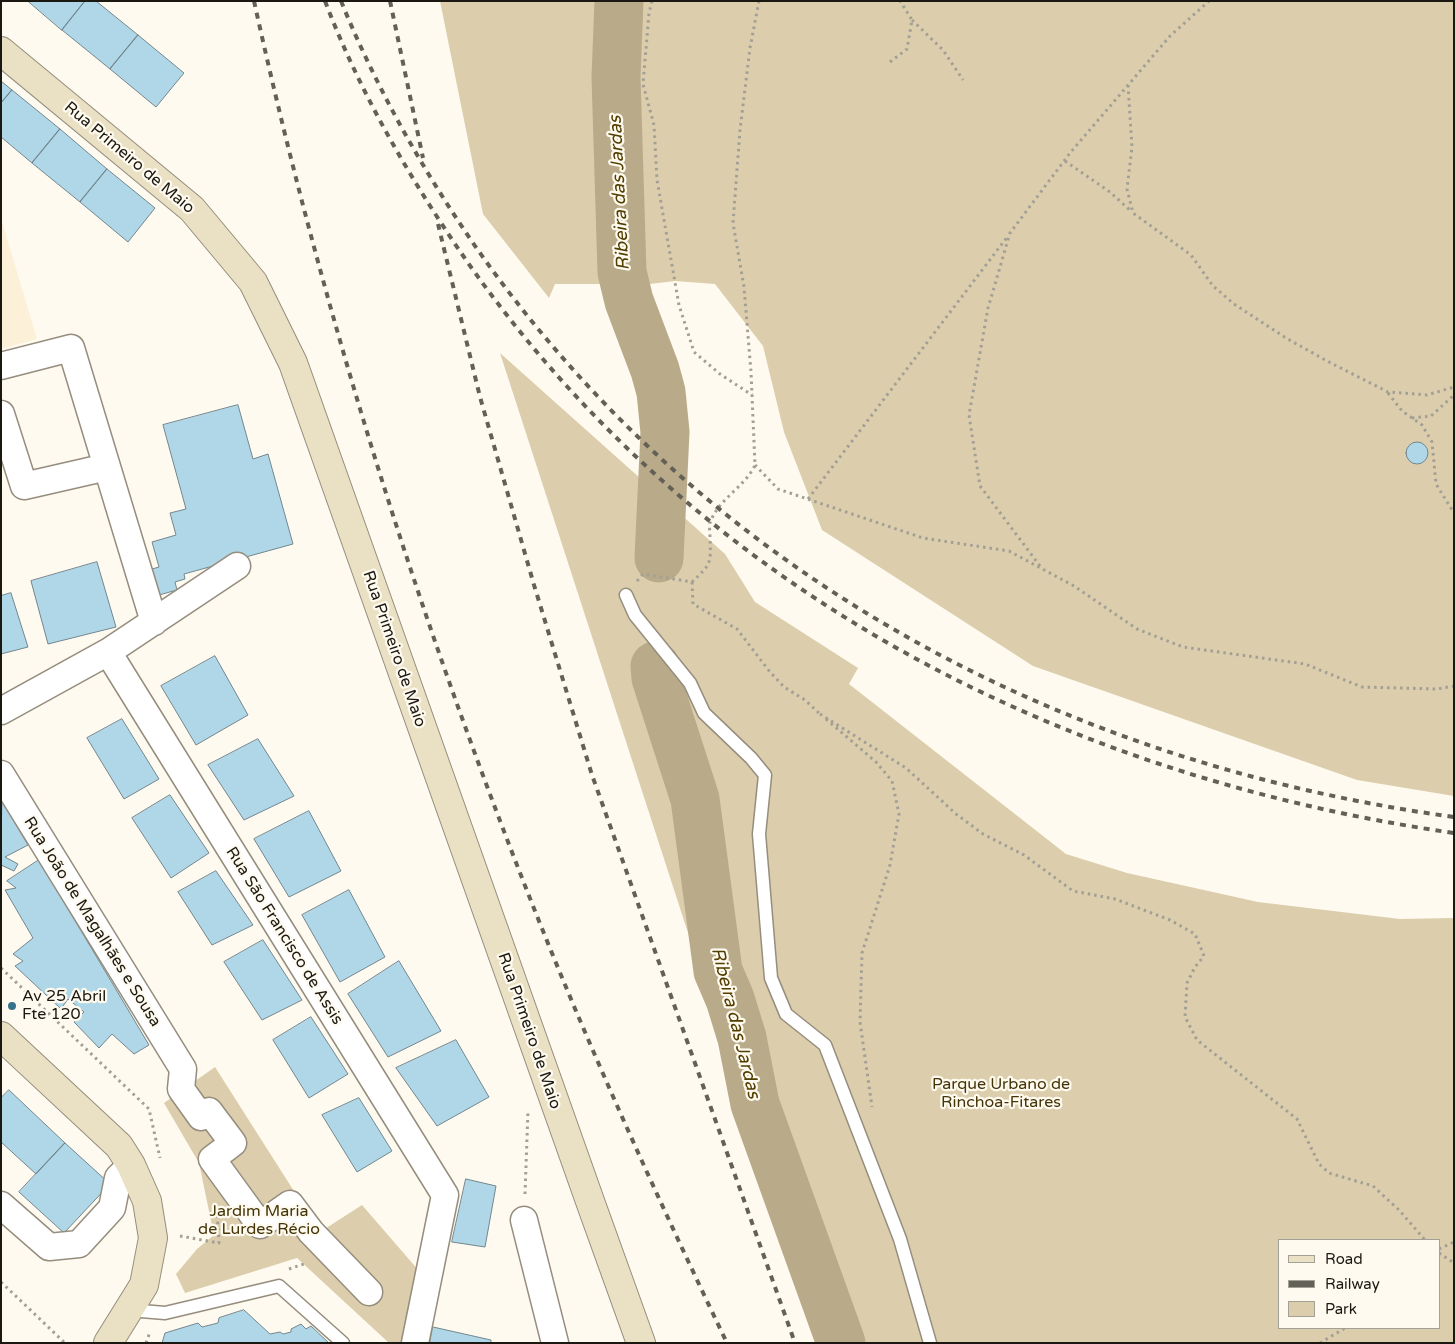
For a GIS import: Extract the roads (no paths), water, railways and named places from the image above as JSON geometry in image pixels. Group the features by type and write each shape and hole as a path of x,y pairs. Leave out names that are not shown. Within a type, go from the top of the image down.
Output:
{"street":[{"name":"Rua Primeiro de Maio","path":"1,51 192,209 253,282 294,363 641,1343"},
{"path":"1,366 70,348 154,622"},
{"path":"1,414 24,486 107,467"},
{"path":"1,711 108,652 237,566"},
{"name":"Rua São Francisco de Assis","path":"108,652 445,1195 415,1343"},
{"name":"Rua João de Magalhães e Sousa","path":"1,774 183,1069 181,1089 202,1117 209,1112 233,1143 212,1159 260,1225 290,1204 311,1232 369,1292"},
{"path":"1,1036 119,1146 131,1165 147,1201 153,1238 144,1285 108,1343"},
{"path":"1,1205 49,1247 79,1244 112,1208 118,1178 131,1165"},
{"path":"524,1220 555,1343"}],"lane":[{"path":"626,595 636,615 690,683 704,713 766,775 759,834 771,978 786,1014 825,1045 900,1239 930,1343"},
{"path":"129,1310 165,1313 279,1286 343,1343"}],"waterway":[{"name":"Ribeira das Jardas","path":"619,1 616,77 622,272 629,301 655,370 661,392 665,432 659,558"},
{"name":"Ribeira das Jardas","path":"655,666 656,678 695,799 718,971 730,999 742,1038 755,1104 841,1343"}],"railway":[{"path":"254,1 310,232 342,347 376,462 451,688 535,911 580,1020 652,1182 727,1343"},
{"path":"325,1 370,102 406,167 466,260 559,377 663,481 776,572 899,649 1029,714 1166,766 1308,806 1454,833"},
{"path":"341,1 384,95 435,185 473,243 565,360 668,465 780,556 902,634 1031,699 1166,751 1308,790 1454,817"},
{"path":"390,1 423,158"},
{"path":"438,224 480,397 534,585 592,775 795,1343"}],"place":[{"name":"Av 25 Abril Fte 120","path":"12,1006"}],"park label":[{"name":"Parque Urbano de Rinchoa-Fitares","path":"1001,1094"},
{"name":"Jardim Maria de Lurdes Récio","path":"259,1221"}]}
